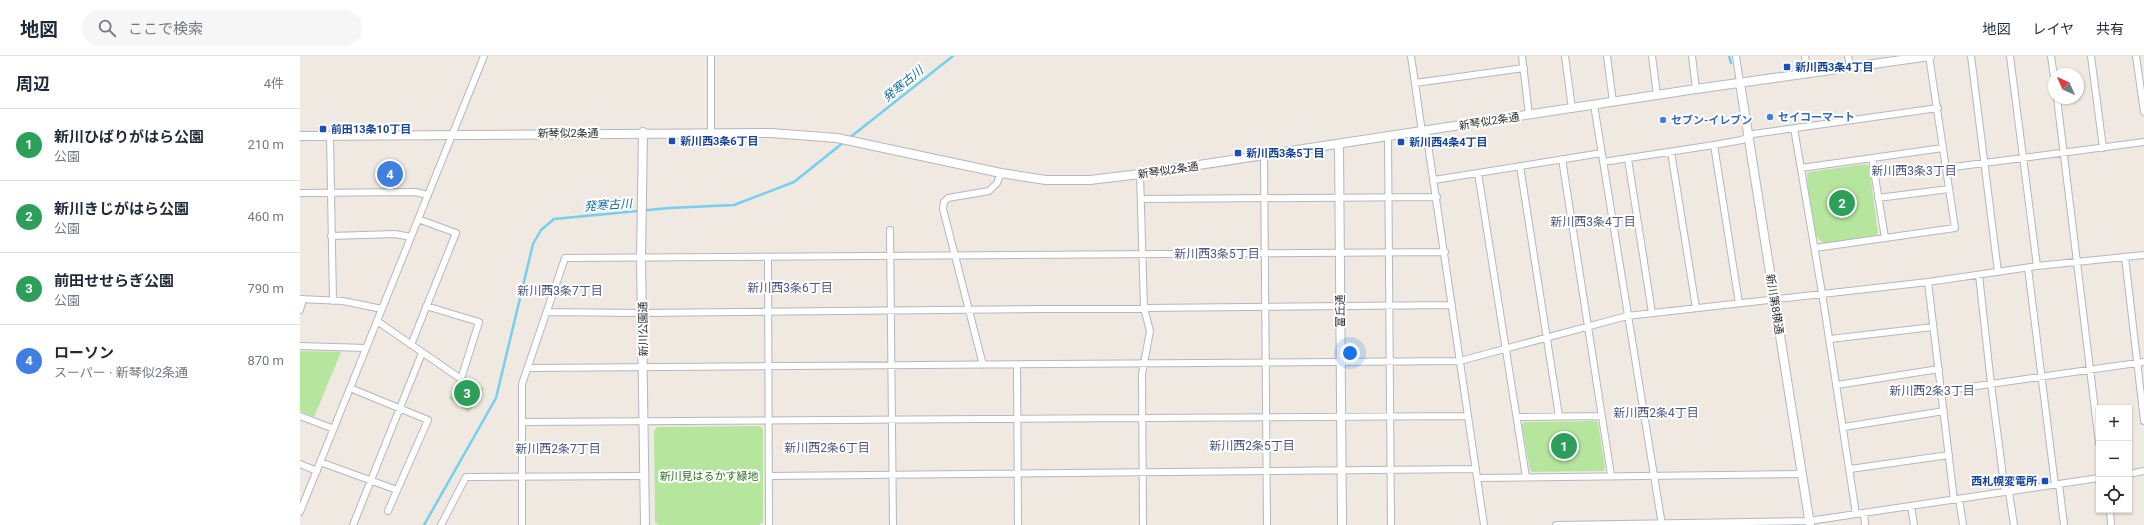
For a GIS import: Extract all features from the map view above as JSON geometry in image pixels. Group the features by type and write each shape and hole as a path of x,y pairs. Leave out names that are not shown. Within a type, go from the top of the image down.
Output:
{"street":[{"path":"300,512 484,56"},
{"path":"711,56 711,132"},
{"path":"1411,56 1434,180 1484,525"},
{"path":"1522,56 1529,115"},
{"path":"1565,56 1572,109"},
{"path":"1607,56 1614,102"},
{"path":"1652,56 1657,95"},
{"path":"1692,56 1696,89"},
{"path":"1736,56 1740,83"},
{"path":"1805,56 1808,73"},
{"path":"1848,56 1850,67"},
{"path":"1815,248 1955,228 1929,56"},
{"name":"新琴似2条通","path":"300,136 643,132 771,133 837,138 1001,173 1046,180 1090,180 1424,132 1696,89 1850,67 1891,59 1929,56"},
{"path":"1971,56 1986,163 1998,272"},
{"path":"2010,56 2037,266"},
{"path":"2051,56 2053,68"},
{"path":"2091,56 2103,148"},
{"path":"2136,56 2144,112"},
{"path":"1415,83 1524,68"},
{"name":"新川第8横通","path":"1740,83 1810,523"},
{"path":"2058,104 2099,441"},
{"path":"1594,105 1627,316 1662,524"},
{"path":"1603,162 1742,140 1753,134 1938,108"},
{"path":"1794,128 1830,339 1856,514"},
{"name":"新川公園通","path":"643,132 643,220 641,258 644,368 645,525"},
{"path":"330,136 333,301"},
{"path":"1388,137 1391,525"},
{"path":"1946,168 2144,142"},
{"name":"富丘通","path":"1339,144 1342,525"},
{"path":"1714,145 1739,303"},
{"path":"1801,168 1944,148"},
{"path":"1671,152 1696,308"},
{"path":"1434,180 1602,153"},
{"path":"1264,156 1267,525"},
{"path":"1872,158 1885,238"},
{"path":"1562,159 1611,475"},
{"path":"1628,159 1652,313"},
{"path":"1520,166 1559,416"},
{"path":"983,365 943,209 944,202 948,198 989,191 997,183 1001,173"},
{"path":"1478,173 1526,477"},
{"path":"1140,174 1144,308 1150,331 1143,363 1143,525"},
{"path":"1878,198 1949,189"},
{"path":"300,193 415,192 428,195"},
{"path":"1141,199 1264,200 1436,197"},
{"path":"411,345 456,233 418,219"},
{"path":"890,230 893,525"},
{"path":"331,236 395,234 411,238"},
{"path":"522,525 522,384 548,312 565,258 1265,252 1444,252"},
{"path":"528,368 1460,361 1627,316 1928,282 2037,266 2144,255"},
{"path":"768,257 769,525"},
{"path":"2125,257 2136,363 2144,421"},
{"path":"2028,268 2041,377 2064,525"},
{"path":"1979,275 1991,384 2007,492 2014,525"},
{"path":"1928,282 1949,454 1963,525"},
{"path":"300,310 302,299 333,301 382,309"},
{"path":"548,312 642,313 1452,305"},
{"path":"377,321 461,379 479,322 426,306"},
{"path":"1830,339 1933,327"},
{"path":"300,346 366,348"},
{"path":"353,525 422,353"},
{"path":"1942,391 2144,362"},
{"path":"1017,365 1018,525"},
{"path":"1837,385 1939,369"},
{"path":"350,388 428,420 388,511"},
{"path":"1844,427 1944,411"},
{"path":"523,422 1142,419 1390,415 1468,416"},
{"path":"300,416 334,429"},
{"path":"1517,418 1601,416"},
{"path":"1850,469 1949,454"},
{"path":"320,462 397,490"},
{"path":"300,464 317,470"},
{"path":"769,476 1476,470"},
{"path":"2132,473 2144,471"},
{"path":"1477,478 1611,475 1802,474"},
{"path":"441,525 466,478 645,476"},
{"path":"1556,525 1810,523 1856,514 2096,478"},
{"path":"1911,506 1914,525"},
{"path":"1864,513 1865,525"},
{"path":"2110,513 2112,525"}],"green space":[{"path":"1866,164 1869,166 1878,233 1877,235 1854,242 1836,245 1823,242 1817,236 1810,216 1807,174 1809,172"},
{"path":"300,351 341,352 314,417 300,411"},
{"path":"466,383 484,388 476,404 468,412 449,398 459,384 464,387"},
{"path":"1596,421 1598,423 1605,468 1603,471 1532,472 1530,470 1522,425 1524,422"},
{"name":"新川見はるかす緑地","path":"760,426 763,429 763,522 759,525 659,525 655,522 654,431 657,427"}],"waterway":[{"name":"発寒古川","path":"848,139 953,56"},
{"path":"1729,56 1731,63"},
{"name":"発寒古川","path":"424,525 496,398 533,244 541,230 554,219 669,208 734,205 794,182 844,142"}],"place":[{"name":"新川西3条4丁目","path":"1787,67"},
{"name":"セイコーマート","path":"1770,117"},
{"name":"セブン-イレブン","path":"1663,120"},
{"name":"前田13条10丁目","path":"323,129"},
{"name":"新川西3条6丁目","path":"672,141"},
{"name":"新川西4条4丁目","path":"1401,142"},
{"name":"新川西3条5丁目","path":"1238,153"},
{"name":"ローソン","path":"390,174"},
{"name":"新川きじがはら公園","path":"1842,203"},
{"name":"前田せせらぎ公園","path":"467,393"},
{"name":"新川ひばりがはら公園","path":"1564,446"},
{"name":"西札幌変電所","path":"2045,481"}],"district":[{"name":"新川西3条3丁目","path":"1914,171"},
{"name":"新川西3条4丁目","path":"1593,222"},
{"name":"新川西3条5丁目","path":"1217,254"},
{"name":"新川西3条6丁目","path":"790,288"},
{"name":"新川西3条7丁目","path":"560,291"},
{"name":"新川西2条3丁目","path":"1932,391"},
{"name":"新川西2条4丁目","path":"1656,413"},
{"name":"新川西2条5丁目","path":"1252,446"},
{"name":"新川西2条6丁目","path":"827,448"},
{"name":"新川西2条7丁目","path":"558,449"}]}
